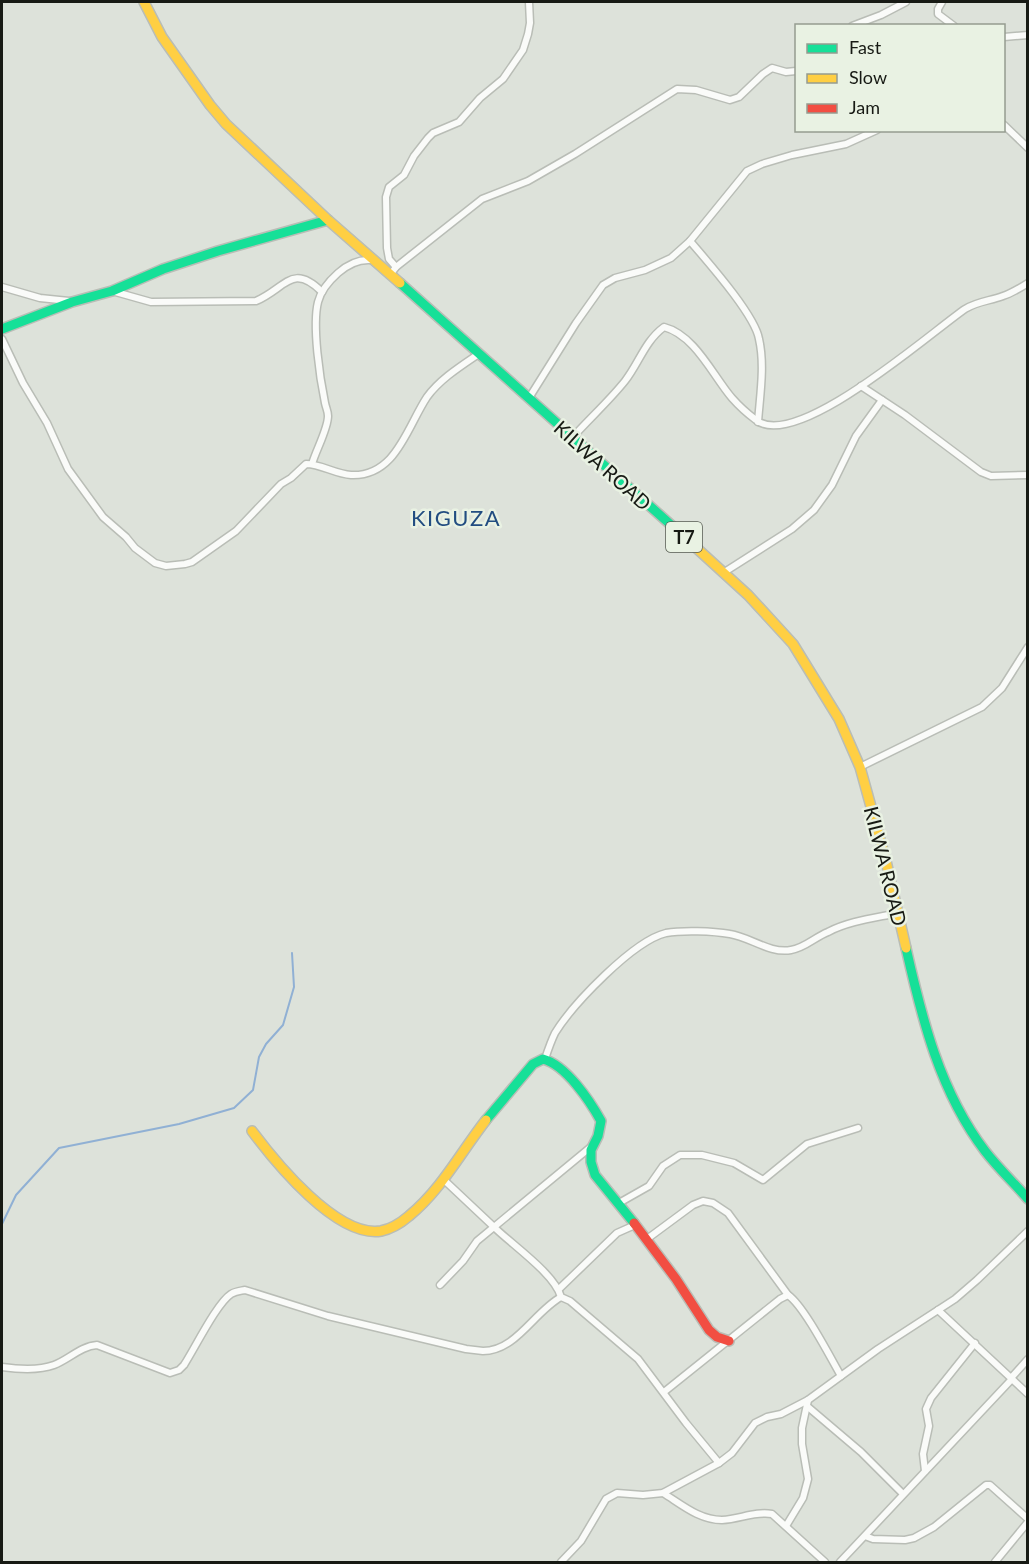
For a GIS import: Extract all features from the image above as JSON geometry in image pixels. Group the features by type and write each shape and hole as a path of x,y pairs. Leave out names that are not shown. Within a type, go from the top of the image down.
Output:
{"main road":[{"name":"KILWA ROAD","path":"144,2 162,38 226,124 374,261 393,271 754,602 793,644 839,718 860,767 876,822 919,1005 943,1079 955,1104 985,1151 1028,1199"},
{"path":"2,329 207,255 328,220"},
{"path":"252,1131 286,1175 339,1218 360,1229 381,1231 401,1223 413,1213 443,1179 483,1124 538,1060 545,1059 555,1063 577,1086 601,1121 598,1136 592,1146 591,1162 595,1175 647,1239 709,1330 717,1337 729,1341"}],"street":[{"path":"529,2 530,23 523,50 503,79 480,98 459,122 433,133 414,156 404,175 389,187 386,196 387,248 393,271 482,199 528,181 596,142 677,89 696,90 730,100 739,97 772,68 786,72 795,71"},
{"path":"857,24 906,2"},
{"path":"942,2 938,9 939,14 952,24"},
{"path":"1005,37 1028,35"},
{"path":"1005,126 1028,148"},
{"path":"529,398 603,285 615,278 660,265 690,241 747,171 792,155 846,144 873,132"},
{"path":"690,241 753,322 759,338 761,360 758,422"},
{"path":"312,464 316,449 328,424 318,356 316,318 318,302 326,283 344,267 356,261 374,261"},
{"path":"112,291 151,302 256,301 270,295 288,280 297,277 308,280 322,292"},
{"path":"572,437 626,380 650,339 664,327 684,338 715,372 733,399 758,422 776,426 792,423 817,412 861,386 895,364 965,309 985,299 1005,296 1028,283"},
{"path":"2,287 40,298 72,302"},
{"path":"2,339 76,482 103,518 126,537 135,548 155,563 166,566 192,562 236,531 281,484 306,464 351,475 365,473 387,463 404,441 428,396 444,379 480,353"},
{"path":"861,386 981,472 991,476 1028,475"},
{"path":"722,573 792,529 814,510 832,485 856,436 882,400"},
{"path":"860,767 982,707 1002,688 1028,647"},
{"path":"545,1059 555,1034 574,1008 618,964 652,939 666,933 730,934 789,951 801,947 828,931 898,913"},
{"path":"619,1203 649,1186 663,1166 680,1155 702,1155 734,1163 763,1180 807,1144 858,1128"},
{"path":"440,1285 463,1261 477,1241 592,1146"},
{"path":"443,1179 531,1260 559,1289 561,1297"},
{"path":"647,1239 693,1205 703,1201 713,1203 729,1213 797,1305 841,1376"},
{"path":"559,1289 617,1233 635,1225"},
{"path":"561,1563 581,1541 606,1499 617,1493 643,1495 663,1493 719,1463 732,1453 755,1423 808,1403 878,1349 967,1290 1028,1230"},
{"path":"2,1367 53,1366 88,1346 97,1345 170,1373 179,1370 184,1365 221,1304 232,1293 245,1290 304,1310 466,1349 483,1351 502,1348 561,1297"},
{"path":"664,1392 788,1295"},
{"path":"561,1297 570,1301 631,1352 719,1463"},
{"path":"938,1310 1028,1394"},
{"path":"925,1471 922,1454 929,1426 926,1409 931,1398 975,1343"},
{"path":"840,1563 1028,1359"},
{"path":"808,1403 903,1494"},
{"path":"786,1526 803,1498 808,1479 802,1444 802,1428 808,1403"},
{"path":"865,1536 873,1539 914,1538 934,1527 980,1490 990,1485 1028,1520 995,1563"},
{"path":"663,1493 694,1513 720,1520 763,1512 772,1514 825,1563"}],"waterway":[{"path":"2,1224 16,1195 59,1148 179,1124 234,1108 253,1090 259,1057 266,1044 283,1025 294,987 292,953"}],"traffic: fast":[{"path":"2,329 72,302 112,291 163,269 328,220"},
{"path":"400,283 680,533"},
{"path":"906,948 926,1028 944,1080 969,1128 985,1151 1028,1199"},
{"path":"486,1120 533,1064 543,1059 560,1068 584,1094 601,1121 598,1136 591,1150 591,1162 595,1175 634,1223"}],"traffic: slow":[{"path":"144,2 162,37 226,124 328,220 400,283"},
{"path":"680,533 748,595 793,644 839,719 860,767 886,861 906,948"},
{"path":"252,1131 292,1179 327,1211 346,1223 364,1230 381,1231 400,1223 431,1195 486,1120"}],"traffic: jam":[{"path":"634,1223 676,1279 709,1330 717,1337 729,1341"}],"district":[{"name":"KIGUZA","path":"456,517"}]}
